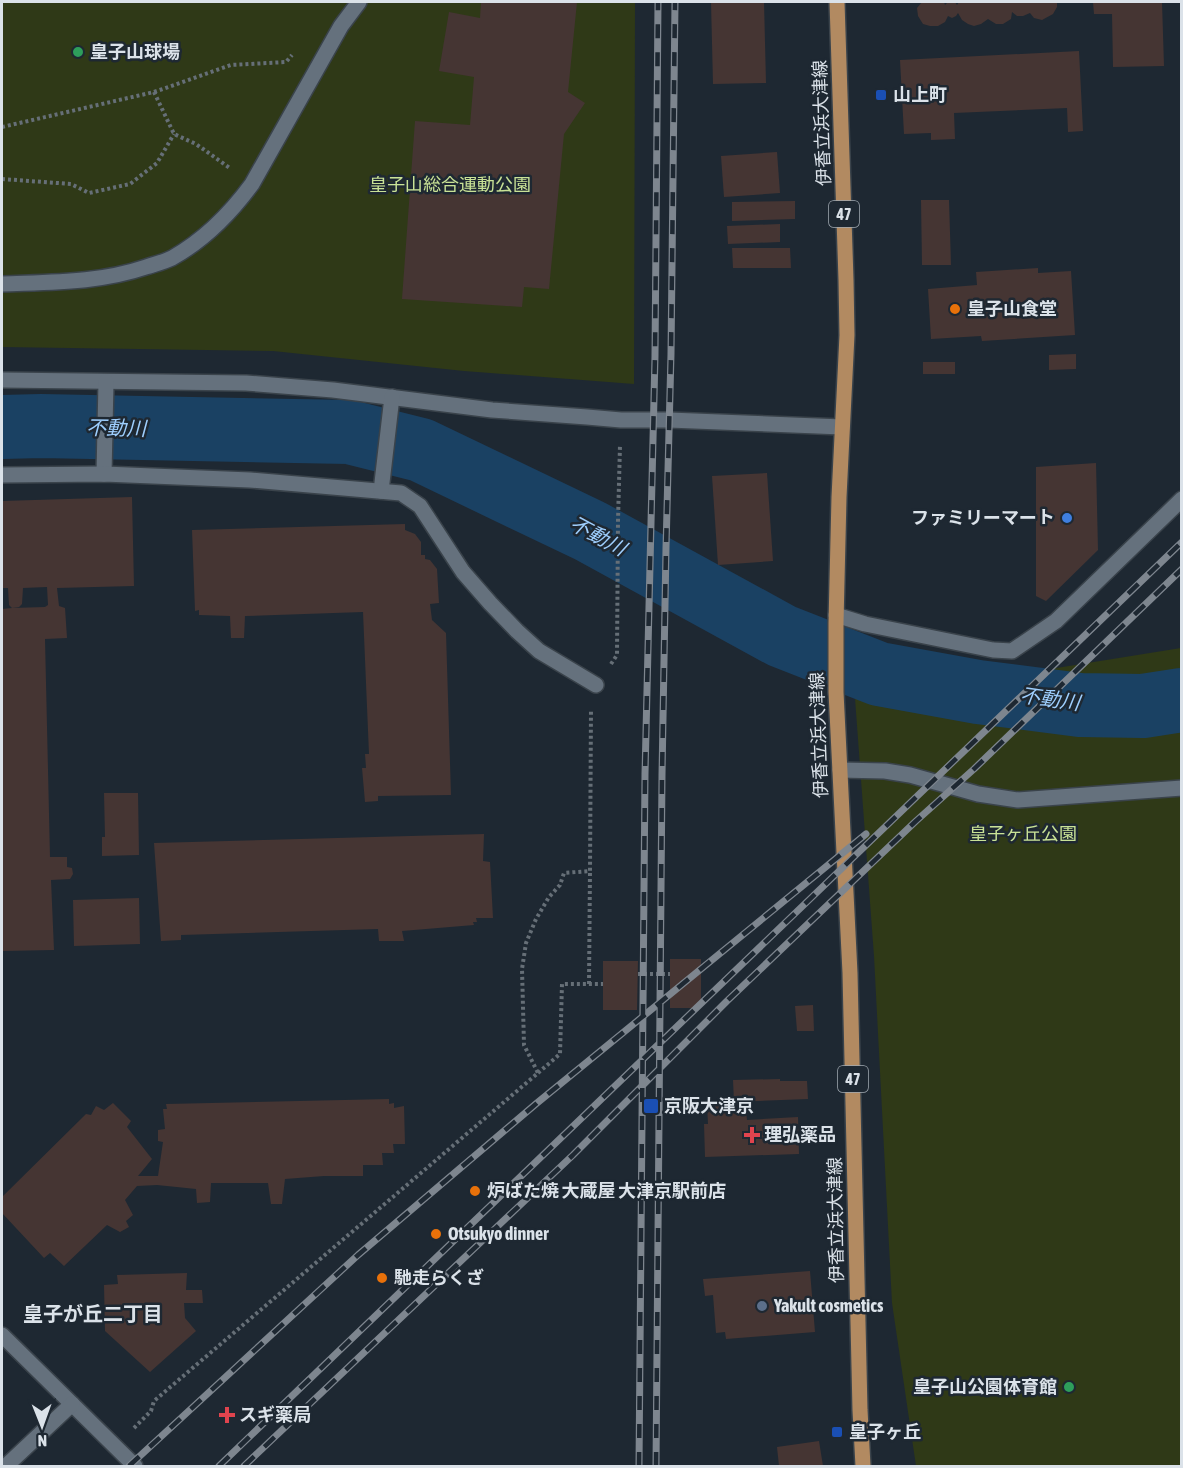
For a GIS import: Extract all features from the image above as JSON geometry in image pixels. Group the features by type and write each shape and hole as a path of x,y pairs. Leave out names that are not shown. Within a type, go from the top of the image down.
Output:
{"main road":[{"name":"伊香立浜大津線","path":"837,2 847,334 836,619 836,692 850,973 863,1467"}],"street":[{"path":"2,284 78,281 124,274 171,259 209,233 237,204 252,184 341,26 358,2"},
{"path":"2,380 246,383 333,390 492,410 621,420 681,420 843,427"},
{"path":"105,473 106,383"},
{"path":"382,490 392,399"},
{"path":"2,475 105,473 250,480 401,493 420,506 464,572 511,624 539,651 596,686"},
{"path":"836,619 970,646 1012,651 1056,621 1182,499"},
{"path":"840,770 894,772 978,794 1018,800 1182,788"},
{"path":"2,1335 135,1467"},
{"path":"6,1467 72,1404"}],"path":[{"path":"2,127 154,92 231,65 286,62 293,54"},
{"path":"154,92 174,134 196,144 252,184"},
{"path":"2,179 71,184 89,193 130,184 157,163 174,134"},
{"path":"590,984 591,693 617,655 621,420"},
{"path":"538,1073 524,1045 522,969 526,943 549,897 560,885 564,873 590,872"},
{"path":"638,974 670,974"},
{"path":"154,1401 560,1054 562,984 603,984"}],"green space":[{"name":"皇子山総合運動公園","path":"2,2 635,2 634,384 464,371 273,351 2,347"},
{"name":"皇子ヶ丘公園","path":"851,644 1001,677 1181,648 1181,1466 916,1466 892,1303 874,956"}],"building":[{"path":"481,2 577,2 568,92 585,103 564,134 549,289 524,287 522,307 402,299 415,121 470,125 474,77 439,71 449,12 480,18"},
{"path":"711,2 764,2 766,83 713,84"},
{"path":"922,2 944,2 945,5 955,2 957,5 959,2 1057,2 1057,7 1053,14 1042,20 1034,18 1030,13 1017,16 1012,12 1011,19 1003,24 996,24 988,19 974,26 962,20 958,13 952,18 948,16 945,22 938,26 930,26 923,24 918,16 917,8"},
{"path":"1093,2 1162,2 1164,66 1113,67 1112,14 1094,14"},
{"path":"1079,51 1083,131 1068,132 1067,108 954,113 955,139 931,140 931,133 904,134 900,60"},
{"path":"777,152 780,193 724,197 721,156"},
{"path":"921,200 949,200 951,265 922,265"},
{"path":"795,201 795,219 732,221 732,202"},
{"path":"780,224 780,242 728,244 727,226"},
{"path":"732,248 790,248 791,268 733,268"},
{"path":"1038,268 1038,273 1071,271 1075,335 982,341 981,336 931,339 928,289 977,285 976,272"},
{"path":"1076,354 1076,369 1049,370 1049,355"},
{"path":"923,362 955,362 955,374 923,374"},
{"path":"1096,463 1098,550 1046,601 1036,596 1036,467"},
{"path":"767,473 773,561 718,565 712,476"},
{"path":"132,497 134,586 57,588 59,606 65,608 67,638 45,639 50,857 67,857 67,867 72,868 73,874 70,879 51,880 54,950 2,951 2,609 12,608 9,605 8,588 2,588 2,501","holes":["47,587 48,605 12,608 22,604 23,588"]},
{"path":"405,524 405,530 415,534 421,542 421,555 425,555 425,559 430,560 437,569 439,603 430,604 432,620 446,633 451,795 378,796 378,801 365,802 362,768 366,768 365,754 369,754 363,612 245,616 244,638 231,638 230,616 199,615 199,610 195,611 192,530"},
{"path":"104,793 138,793 139,855 102,856 102,837 105,837"},
{"path":"484,834 483,861 490,862 493,918 476,918 477,922 473,922 474,925 402,931 404,941 379,941 378,929 181,935 181,940 161,941 154,843"},
{"path":"139,898 140,944 74,946 73,900"},
{"path":"670,959 701,959 701,1008 670,1008"},
{"path":"603,961 638,961 637,1010 603,1010"},
{"path":"813,1005 814,1031 797,1031 795,1006"},
{"path":"780,1079 780,1081 807,1081 808,1099 734,1102 733,1080"},
{"path":"389,1099 389,1104 394,1103 394,1108 404,1106 405,1144 393,1144 394,1153 382,1153 383,1165 363,1165 363,1176 285,1179 282,1204 271,1204 268,1183 211,1183 210,1202 197,1203 196,1189 157,1185 137,1186 125,1200 133,1215 126,1221 129,1227 120,1232 107,1225 64,1266 50,1253 44,1258 2,1213 2,1197 86,1114 91,1115 96,1106 104,1110 113,1103 131,1121 127,1127 152,1159 138,1176 158,1176 163,1142 158,1141 158,1130 165,1129 163,1109 167,1109 166,1104"},
{"path":"729,1104 729,1113 746,1112 747,1120 798,1117 799,1154 705,1157 704,1124 708,1124 707,1105"},
{"path":"810,1271 815,1332 726,1339 725,1332 716,1333 713,1295 705,1296 703,1279"},
{"path":"187,1273 186,1290 202,1290 203,1303 184,1303 185,1318 196,1331 150,1372 105,1331 104,1285 118,1284 117,1275"},
{"path":"819,1441 823,1466 779,1466 777,1447"}],"waterway":[{"name":"不動川","path":"2,427 349,432 421,450 590,531 782,636 879,674 978,692 1080,705 1143,706 1182,700"}],"railway":[{"path":"639,1466 645,774 655,356 658,2"},
{"path":"656,1466 662,775 671,354 675,2"},
{"path":"219,1466 1182,542"},
{"path":"244,1466 573,1155 727,1001 916,821 974,769 1182,569"},
{"path":"129,1466 358,1255 537,1103 866,834"}],"place":[{"name":"皇子山球場","path":"78,52"},
{"name":"山上町","path":"881,95"},
{"name":"皇子山食堂","path":"955,309"},
{"name":"ファミリーマート","path":"1067,518"},
{"name":"京阪大津京","path":"651,1106"},
{"name":"理弘薬品","path":"752,1135"},
{"name":"炉ばた焼 大蔵屋 大津京駅前店","path":"475,1191"},
{"name":"Otsukyo dinner","path":"436,1234"},
{"name":"馳走らくざ","path":"382,1278"},
{"name":"Yakult cosmetics","path":"762,1306"},
{"name":"皇子山公園体育館","path":"1069,1387"},
{"name":"スギ薬局","path":"227,1415"},
{"name":"皇子ヶ丘","path":"837,1432"}],"district":[{"name":"皇子が丘二丁目","path":"93,1314"}]}
